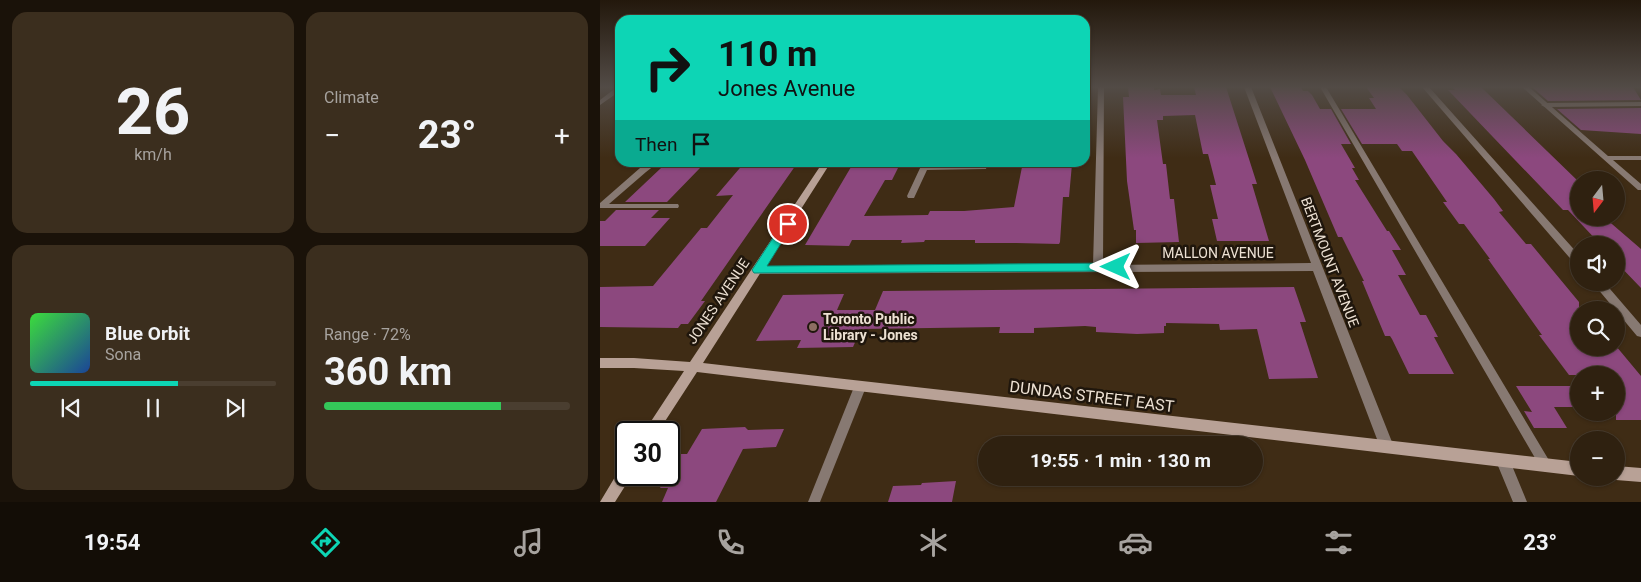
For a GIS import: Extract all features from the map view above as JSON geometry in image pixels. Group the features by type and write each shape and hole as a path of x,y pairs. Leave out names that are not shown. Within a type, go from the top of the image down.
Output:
{"street":[{"path":"1098,267 1101,110"},
{"name":"BERTMOUNT AVENUE","path":"1256,110 1387,447"},
{"path":"1446,110 1570,252"},
{"name":"JONES AVENUE","path":"658,421 824,167"},
{"name":"MALLON AVENUE","path":"758,270 1318,267"},
{"path":"1605,291 1641,333"},
{"name":"DUNDAS STREET EAST","path":"600,363 634,363 693,368 1570,468"},
{"path":"1503,461 1520,502"},
{"path":"1625,474 1641,475"},
{"path":"607,502 617,486"}],"lane":[{"path":"1337,110 1546,466"},
{"path":"1551,110 1641,188"},
{"path":"1606,158 1641,158"},
{"path":"600,206 648,167"},
{"path":"911,196 924,168 983,167"},
{"path":"600,206 675,206"},
{"path":"814,502 860,387"}],"building":[{"path":"1124,110 1233,110 1257,184 1252,184 1269,241 1217,241 1212,219 1218,219 1210,185 1216,185 1208,154 1203,154 1195,115 1163,116 1163,120 1157,120 1163,164 1166,164 1170,199 1174,199 1179,242 1136,243 1136,230 1134,230 1127,181"},
{"path":"1281,110 1332,110 1351,144 1341,144 1355,168 1352,168 1359,180 1355,180 1401,250 1392,250 1406,275 1398,275 1420,315 1426,315 1438,337 1434,337 1454,374 1409,374 1392,339 1390,336 1385,336 1362,281 1364,281 1342,237 1338,237"},
{"path":"1342,110 1419,110 1503,211 1499,212 1526,244 1531,244 1578,301 1570,301 1570,356 1624,356 1641,376 1641,420 1625,420 1625,366 1570,366 1569,375 1539,335 1542,335 1488,259 1490,259 1464,224 1459,224 1443,202 1447,202 1412,151 1402,151 1397,144 1362,144"},
{"path":"1468,110 1505,110 1570,173 1570,212 1563,210"},
{"path":"1559,110 1641,110 1641,134 1581,130"},
{"path":"741,167 795,167 701,301 705,301 688,324 681,324 678,328 600,327 600,287 653,286 701,228 707,228 733,195 716,196"},
{"path":"851,167 898,167 892,180 885,180 864,216 928,215 930,211 964,211 1014,207 1022,167 1072,167 1069,197 1063,197 1059,244 975,243 975,240 925,240 924,242 901,243 902,240 852,240 849,246 805,245"},
{"path":"661,168 700,168 667,202 625,202"},
{"path":"616,210 659,210 651,218 670,218 645,246 600,246 600,221 605,221"},
{"path":"1583,226 1614,226 1641,249 1641,288 1625,271 1625,236 1593,236"},
{"path":"1294,287 1306,322 1300,322 1318,378 1269,379 1257,329 1220,330 1219,324 1166,323 1164,333 1137,334 1096,332 1096,327 1085,326 1034,328 1034,333 999,333 1000,327 861,329 853,347 797,348 801,340 756,341 783,295 844,294 837,310 875,310 883,291"},
{"path":"1516,386 1570,386 1570,407 1554,407 1567,428 1534,428 1524,411 1532,412"},
{"path":"745,427 748,430 784,429 776,447 743,449 716,502 662,502 668,488 660,488 661,486 680,486 680,456 687,454 702,429"},
{"path":"956,481 952,502 888,502 893,486"}],"place":[{"name":"Toronto Public Library - Jones","path":"813,327"}],"route":[{"path":"788,224 758,270 1116,267"}]}
